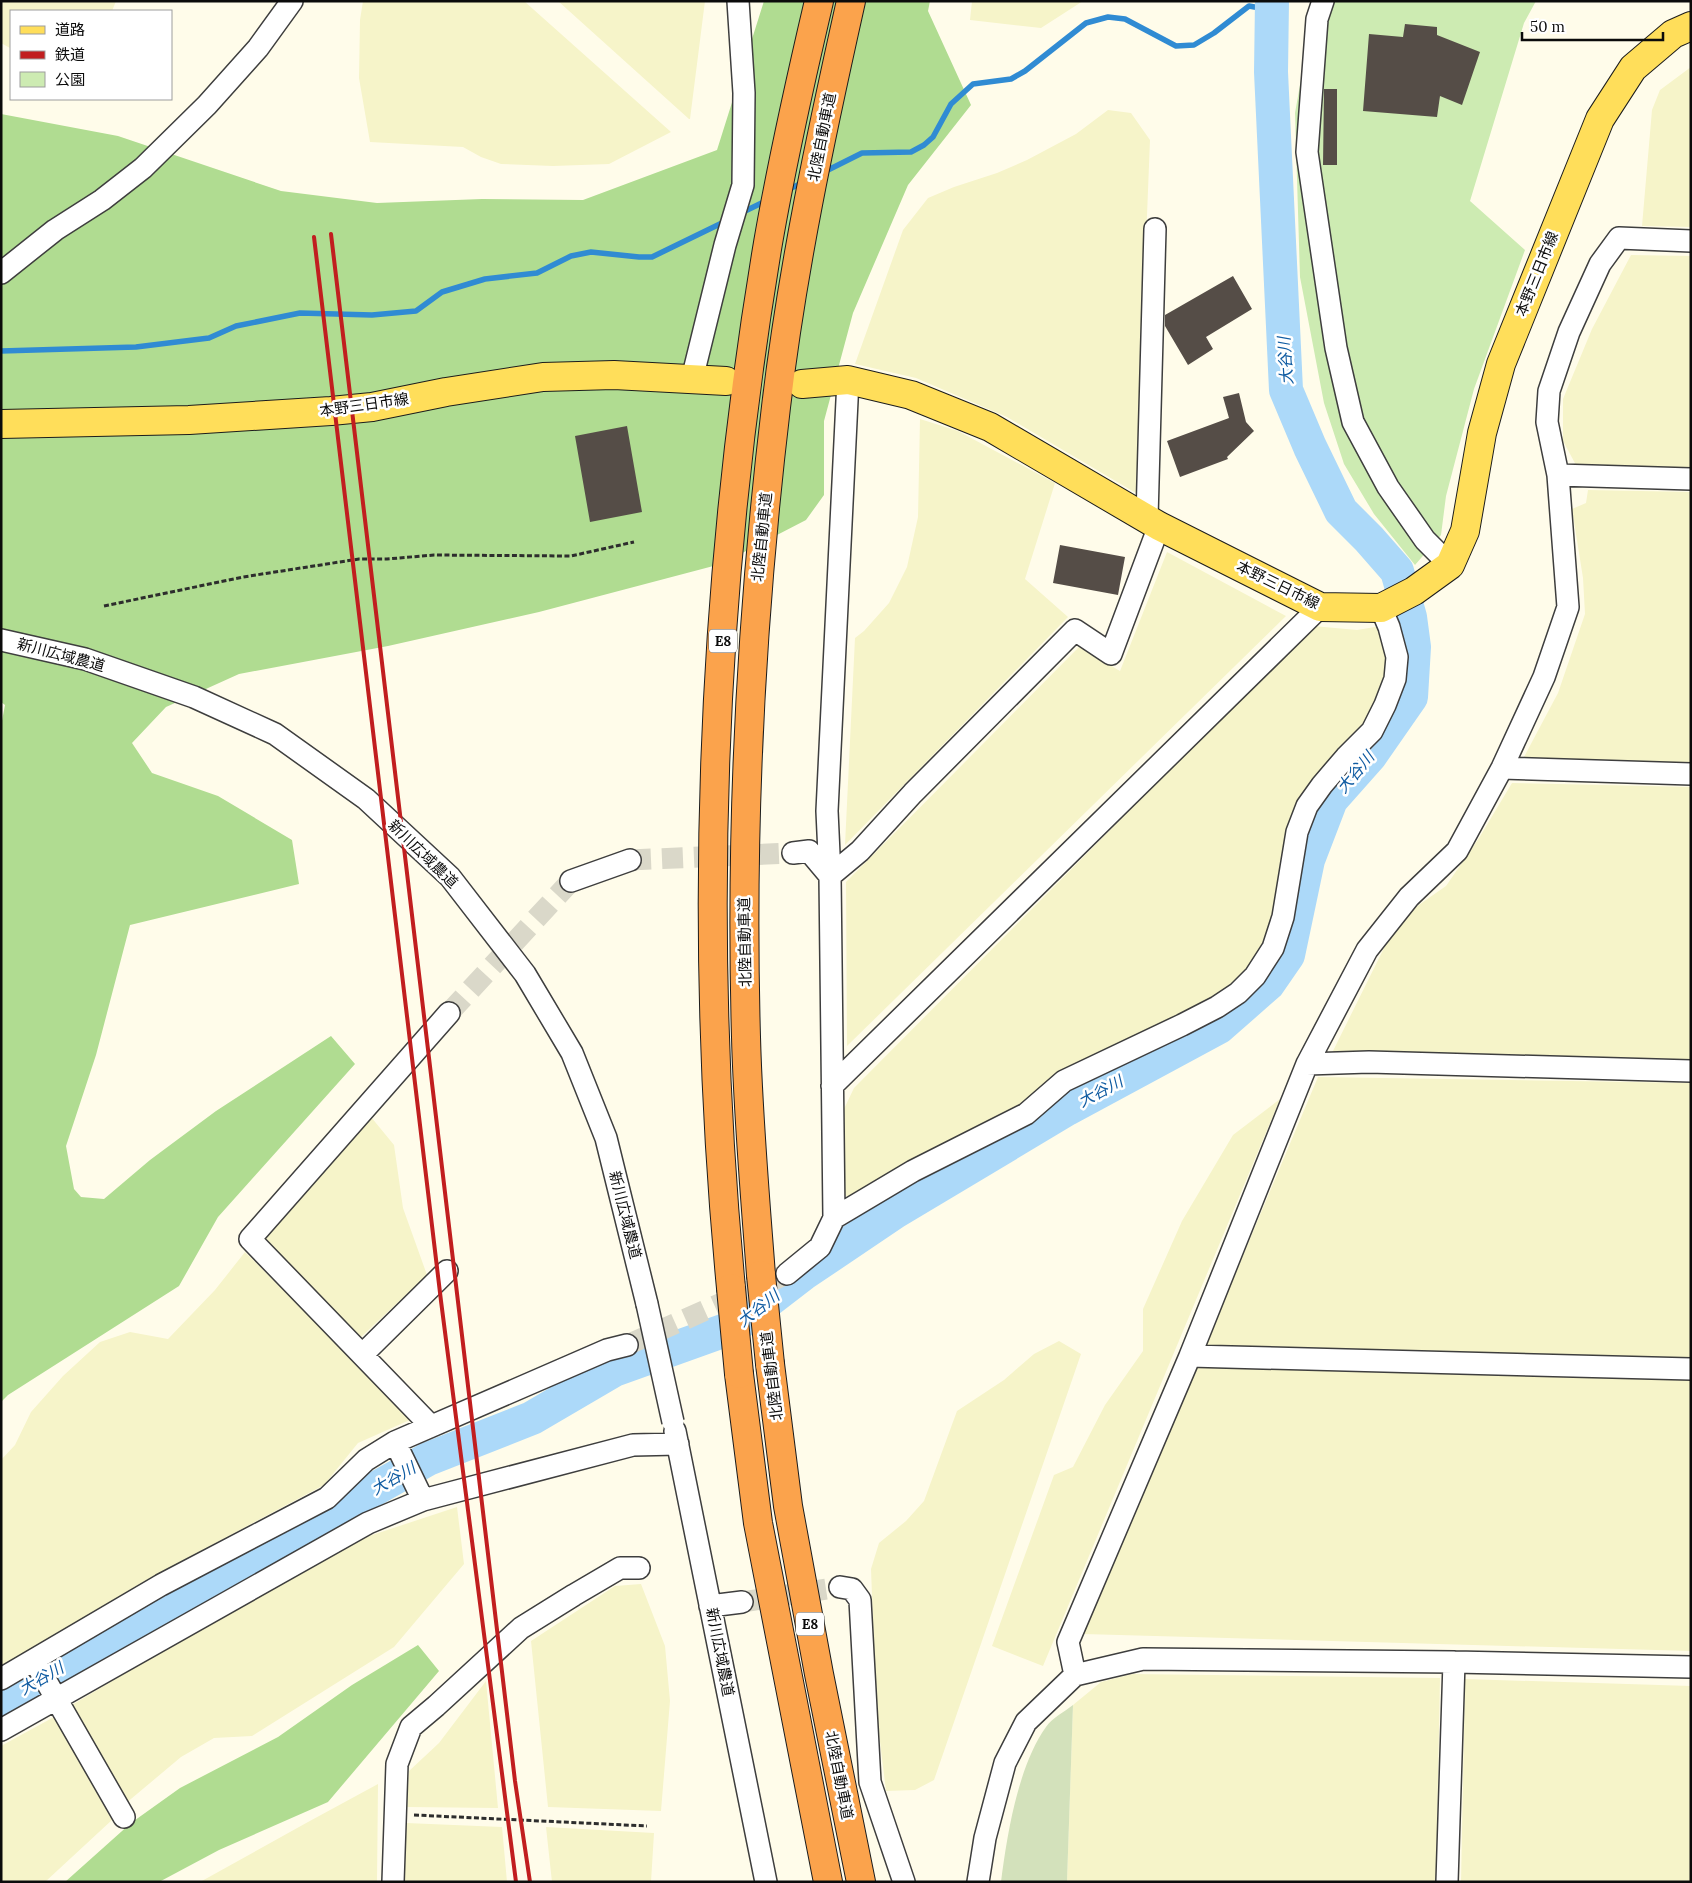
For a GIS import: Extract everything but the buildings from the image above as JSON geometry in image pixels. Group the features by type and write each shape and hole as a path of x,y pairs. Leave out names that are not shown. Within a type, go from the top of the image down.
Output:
{"highway":[{"name":"北陸自動車道","path":"819,1 798,93 768,243 746,398 729,549 718,711 712,880 715,1043 723,1198 739,1374 758,1523 828,1882"},
{"name":"北陸自動車道","path":"852,1 830,94 800,250 776,405 758,582 748,729 744,889 746,1038 754,1185 774,1274 770,1364 788,1506 818,1674 861,1882"}],"main road":[{"name":"本野三日市線","path":"802,384 848,380 911,395 990,427 1153,522 1320,608 1381,608 1414,591 1450,565 1465,531 1482,433 1501,364 1600,119 1633,68 1673,34 1691,26"},
{"name":"本野三日市線","path":"1,424 189,420 331,411 372,407 446,392 543,377 614,375 726,381"}],"street":[{"path":"1,273 55,230 102,200 143,168 208,105 258,48 292,1"},
{"path":"692,379 725,245 744,185 744,93 738,1"},
{"path":"1323,1 1317,20 1307,152 1335,339 1344,385 1353,422 1388,487 1426,540 1450,565"},
{"path":"830,876 860,851 913,793 1075,630 1111,654 1153,522 1155,229"},
{"path":"1075,1675 1068,1642 1190,1356 1307,1064 1367,950 1409,897 1457,851 1502,768 1544,677 1568,607 1558,475 1547,422 1549,391 1569,332 1600,264 1620,238 1691,240"},
{"path":"774,1274 820,1247 834,1218 830,876 827,811 848,380"},
{"path":"1558,475 1691,479"},
{"path":"832,1086 1320,608"},
{"path":"834,1218 912,1171 1026,1114 1064,1081 1182,1026 1217,1006 1238,993 1256,976 1273,948 1283,917 1297,832 1307,806 1346,756 1372,731 1395,679 1397,657 1389,627 1381,608"},
{"name":"新川広域農道","path":"1,640 85,659 185,694 275,734 366,799 450,877 525,974 572,1053 606,1138 647,1304 678,1444 766,1882"},
{"path":"1502,768 1691,774"},
{"path":"793,853 809,851 830,876"},
{"path":"571,880 630,860"},
{"path":"431,1426 250,1239 449,1013"},
{"path":"1307,1064 1369,1062 1691,1070"},
{"path":"363,1354 446,1271"},
{"path":"1,1679 160,1585 327,1498 366,1460 395,1442 607,1350 627,1345"},
{"path":"1190,1356 1691,1369"},
{"path":"395,1442 423,1500"},
{"path":"1,1730 368,1523 423,1500 633,1445 678,1444"},
{"path":"393,1882 397,1764 411,1727 521,1628 574,1594 620,1568 640,1568"},
{"path":"840,1587 852,1590 860,1600 870,1782 904,1882"},
{"path":"710,1606 742,1602"},
{"path":"978,1882 985,1838 1005,1763 1026,1722 1075,1675 1144,1659 1454,1662 1691,1667"},
{"path":"34,1660 124,1817"},
{"path":"1447,1882 1454,1662"}],"path":[{"path":"104,606 243,577 359,559 434,555 571,556 634,542"},
{"path":"395,1814 647,1826"}],"shaded area":[{"path":"1,1 116,1 112,10 10,10 10,48 1,43"},
{"path":"363,1 524,1 671,132 609,164 553,166 501,164 481,157 463,147 370,142 359,78 360,20"},
{"path":"558,1 705,1 690,119 689,119"},
{"path":"972,1 1083,1 1041,28 970,20"},
{"path":"1691,67 1691,227 1642,226 1652,110 1660,90"},
{"path":"1108,110 1131,113 1150,140 1136,493 1007,417 916,378 855,364 903,230 928,198 1027,160 1076,134"},
{"path":"1631,255 1691,256 1691,468 1576,465 1563,441 1563,399 1592,329"},
{"path":"920,419 958,431 1055,483 1025,579 1068,617 845,845 855,638 864,631 889,603 907,567 918,517"},
{"path":"1588,490 1691,492 1691,765 1523,759 1558,693 1585,614 1583,578 1572,509 1586,503"},
{"path":"1167,552 1286,616 847,1046 846,882 1079,647 1120,671"},
{"path":"1313,626 1357,630 1381,626 1391,663 1370,718 1308,784 1290,822 1271,928 1253,964 1204,1007 1032,1102 856,1195 845,1196 843,1111 854,1088"},
{"path":"1512,783 1691,787 1691,1061 1332,1053 1387,942 1413,909 1446,886 1479,838"},
{"path":"1318,1077 1691,1083 1691,1359 1205,1346"},
{"path":"1280,1099 1043,1666 992,1646 1054,1475 1073,1467 1105,1405 1143,1351 1143,1309 1182,1221 1233,1135"},
{"path":"371,1117 394,1145 403,1208 427,1275 360,1338 263,1236"},
{"path":"245,1252 412,1419 358,1443 324,1485 146,1580 1,1667 1,1460 15,1445 31,1412 63,1376 100,1342 130,1332 168,1339 215,1290"},
{"path":"1059,1341 1081,1354 934,1780 915,1790 886,1791 873,1684 874,1648 871,1569 879,1543 906,1521 924,1501 957,1411 1004,1380 1034,1354"},
{"path":"1198,1364 1691,1379 1691,1651 1083,1634"},
{"path":"457,1507 464,1564 394,1647 252,1736 214,1738 181,1757 125,1804 72,1705 229,1611 357,1540"},
{"path":"641,1584 665,1646 670,1701 661,1811 548,1807 531,1641 615,1586"},
{"path":"1132,1674 1440,1678 1436,1882 1067,1882 1073,1705 1101,1682"},
{"path":"1465,1679 1691,1686 1691,1882 1461,1882"},
{"path":"486,1681 498,1808 407,1807 409,1771 439,1743"},
{"path":"54,1717 112,1820 45,1882 1,1882 1,1746"},
{"path":"378,1784 377,1882 200,1882 308,1822"},
{"path":"406,1823 502,1827 507,1882 404,1882"},
{"path":"546,1827 654,1833 651,1882 552,1882"}],"green space":[{"path":"764,1 930,1 928,11 971,105 908,185 853,313 824,421 824,495 806,520 721,564 539,612 388,646 239,674 166,707 132,743 152,773 218,796 292,840 299,884 130,925 96,1055 66,1146 74,1189 81,1197 104,1199 150,1160 216,1111 331,1036 355,1064 218,1217 179,1286 8,1395 1,1402 1,726 5,705 1,702 1,114 118,136 281,191 377,203 482,199 583,200 717,150"},
{"path":"1315,1 1536,1 1524,23 1470,201 1525,250 1474,389 1446,496 1441,535 1415,565 1374,514 1344,464 1324,403 1300,277 1295,113"},
{"path":"418,1645 439,1671 328,1802 219,1850 159,1882 65,1882 131,1823 180,1788 278,1737 352,1685"},
{"path":"1073,1705 1067,1882 1001,1882 1010,1823 1028,1761 1036,1743 1049,1724"}],"waterway":[{"name":"大谷川","path":"1,1700 428,1459 532,1418 614,1370 734,1327 803,1274 895,1212 1067,1109 1219,1027 1268,984 1288,955 1308,860 1331,800 1370,756 1411,697 1414,647 1410,617 1397,571 1341,511 1310,447 1286,390 1271,72 1272,1"},
{"path":"824,172 862,153 911,152 924,145 933,137 951,104 973,84 1011,79 1025,71 1086,23 1108,17 1125,19 1176,46 1194,45 1214,33 1249,6 1271,10"},
{"path":"785,191 804,182"},
{"path":"741,213 768,200"},
{"path":"1,351 136,347 209,338 236,326 300,313 372,315 416,311 442,292 485,279 537,273 571,256 591,252 652,257 726,221"}],"tunnel":[{"path":"630,860 793,853"},
{"path":"449,1013 571,881"},
{"path":"627,1345 787,1274"},
{"path":"742,1602 840,1587"}],"railway":[{"path":"331,234 515,1781 530,1882"},
{"path":"314,237 441,1301 516,1882"}]}
